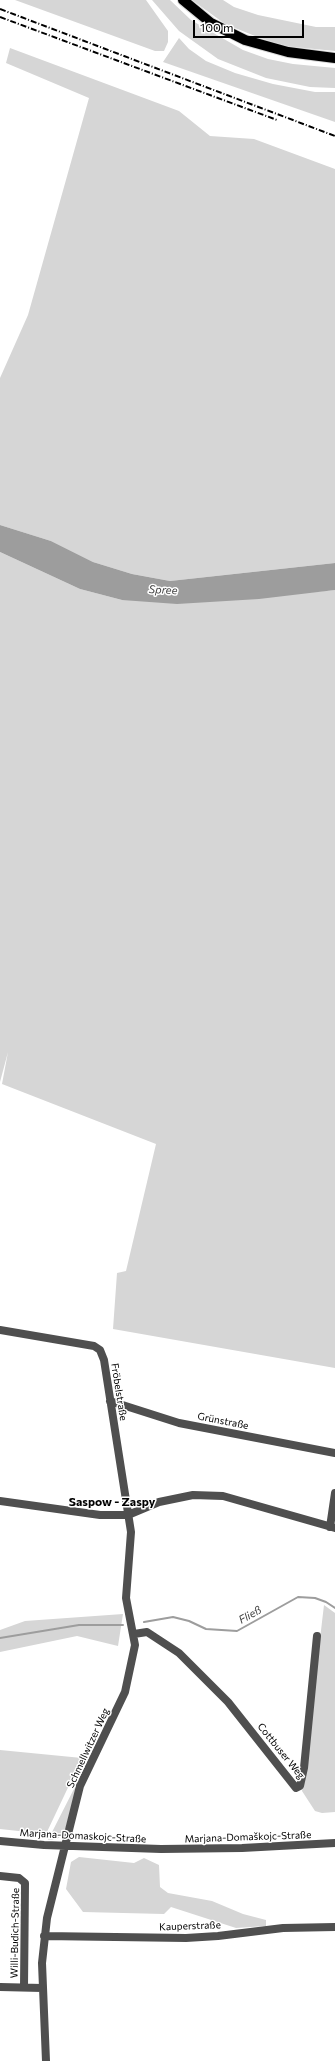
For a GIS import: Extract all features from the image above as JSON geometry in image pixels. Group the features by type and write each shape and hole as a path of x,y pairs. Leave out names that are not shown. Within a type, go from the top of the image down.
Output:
{"main road":[{"path":"183,0 211,23 244,40 288,52 335,58"}],"street":[{"name":"Fröbelstraße","path":"0,1330 94,1346 100,1350 104,1360 128,1515"},
{"name":"Grünstraße","path":"110,1401 179,1423 335,1453"},
{"path":"0,1501 100,1515 128,1515 159,1502 193,1495 217,1496 235,1498 332,1528 335,1493"},
{"name":"Schmellwitzer Weg","path":"46,2061 42,1988 44,1936 65,1846 83,1780 125,1692 135,1645 126,1598 131,1532 128,1515"},
{"name":"Cottbuser Weg","path":"134,1634 147,1632 179,1653 228,1702 296,1788 300,1786 304,1768 318,1636"},
{"name":"Marjana-Domaskojc-Straße","path":"2,1841 65,1846 161,1849"},
{"name":"Marjana-Domaškojc-Straße","path":"161,1849 242,1848 335,1843"},
{"name":"Willi-Budich-Straße","path":"0,1876 19,1878 26,1883 24,1988"},
{"name":"Kauperstraße","path":"44,1936 186,1938 297,1927 335,1928"},
{"name":"Willi-Budich-Straße","path":"0,1987 42,1988"}],"shaded area":[{"path":"15,0 146,0 168,31 168,42 164,51 155,51"},
{"path":"152,0 170,0 191,20 243,50 268,59 293,64 335,68 335,88 310,87 266,78 218,59 179,31"},
{"path":"192,0 223,0 234,7 258,15 316,27 335,27 335,51 284,46 255,36 225,24"},
{"path":"179,38 189,49 206,61 235,73 273,84 315,92 335,92 335,122 163,62"},
{"path":"10,48 179,111 210,136 254,139 335,169 335,563 170,581 132,574 93,562 51,541 0,525 0,378 28,315 89,98 6,63"},
{"path":"0,552 80,589 122,600 291,594 335,590 335,1368 113,1329 117,1273 126,1271 156,1144 2,1084 8,1052 0,1082"},
{"path":"324,1605 335,1613 335,1812 322,1813 315,1811 302,1791"},
{"path":"123,1614 118,1646 77,1636 0,1652 0,1630 25,1621"},
{"path":"0,1750 82,1758 46,1834 0,1829"},
{"path":"80,1777 64,1834 57,1839 48,1840"},
{"path":"79,1857 134,1863 144,1858 159,1865 160,1887 168,1893 212,1901 243,1914 266,1920 266,1926 236,1928 171,1907 164,1914 83,1912 66,1889 71,1862"}],"water":[{"name":"Spree","path":"0,525 51,541 93,562 132,574 170,581 335,563 335,590 259,599 177,604 122,600 80,589 0,552"}],"waterway":[{"name":"Fließ","path":"144,1622 173,1617 189,1621 206,1629 237,1631 298,1597 315,1598 326,1602 335,1608"},
{"name":"Fließ","path":"0,1638 79,1625 123,1625"}],"railway":[{"path":"0,9 335,136"},
{"path":"0,17 277,120"}],"district":[{"name":"Saspow - Zaspy","path":"112,1502"}]}
